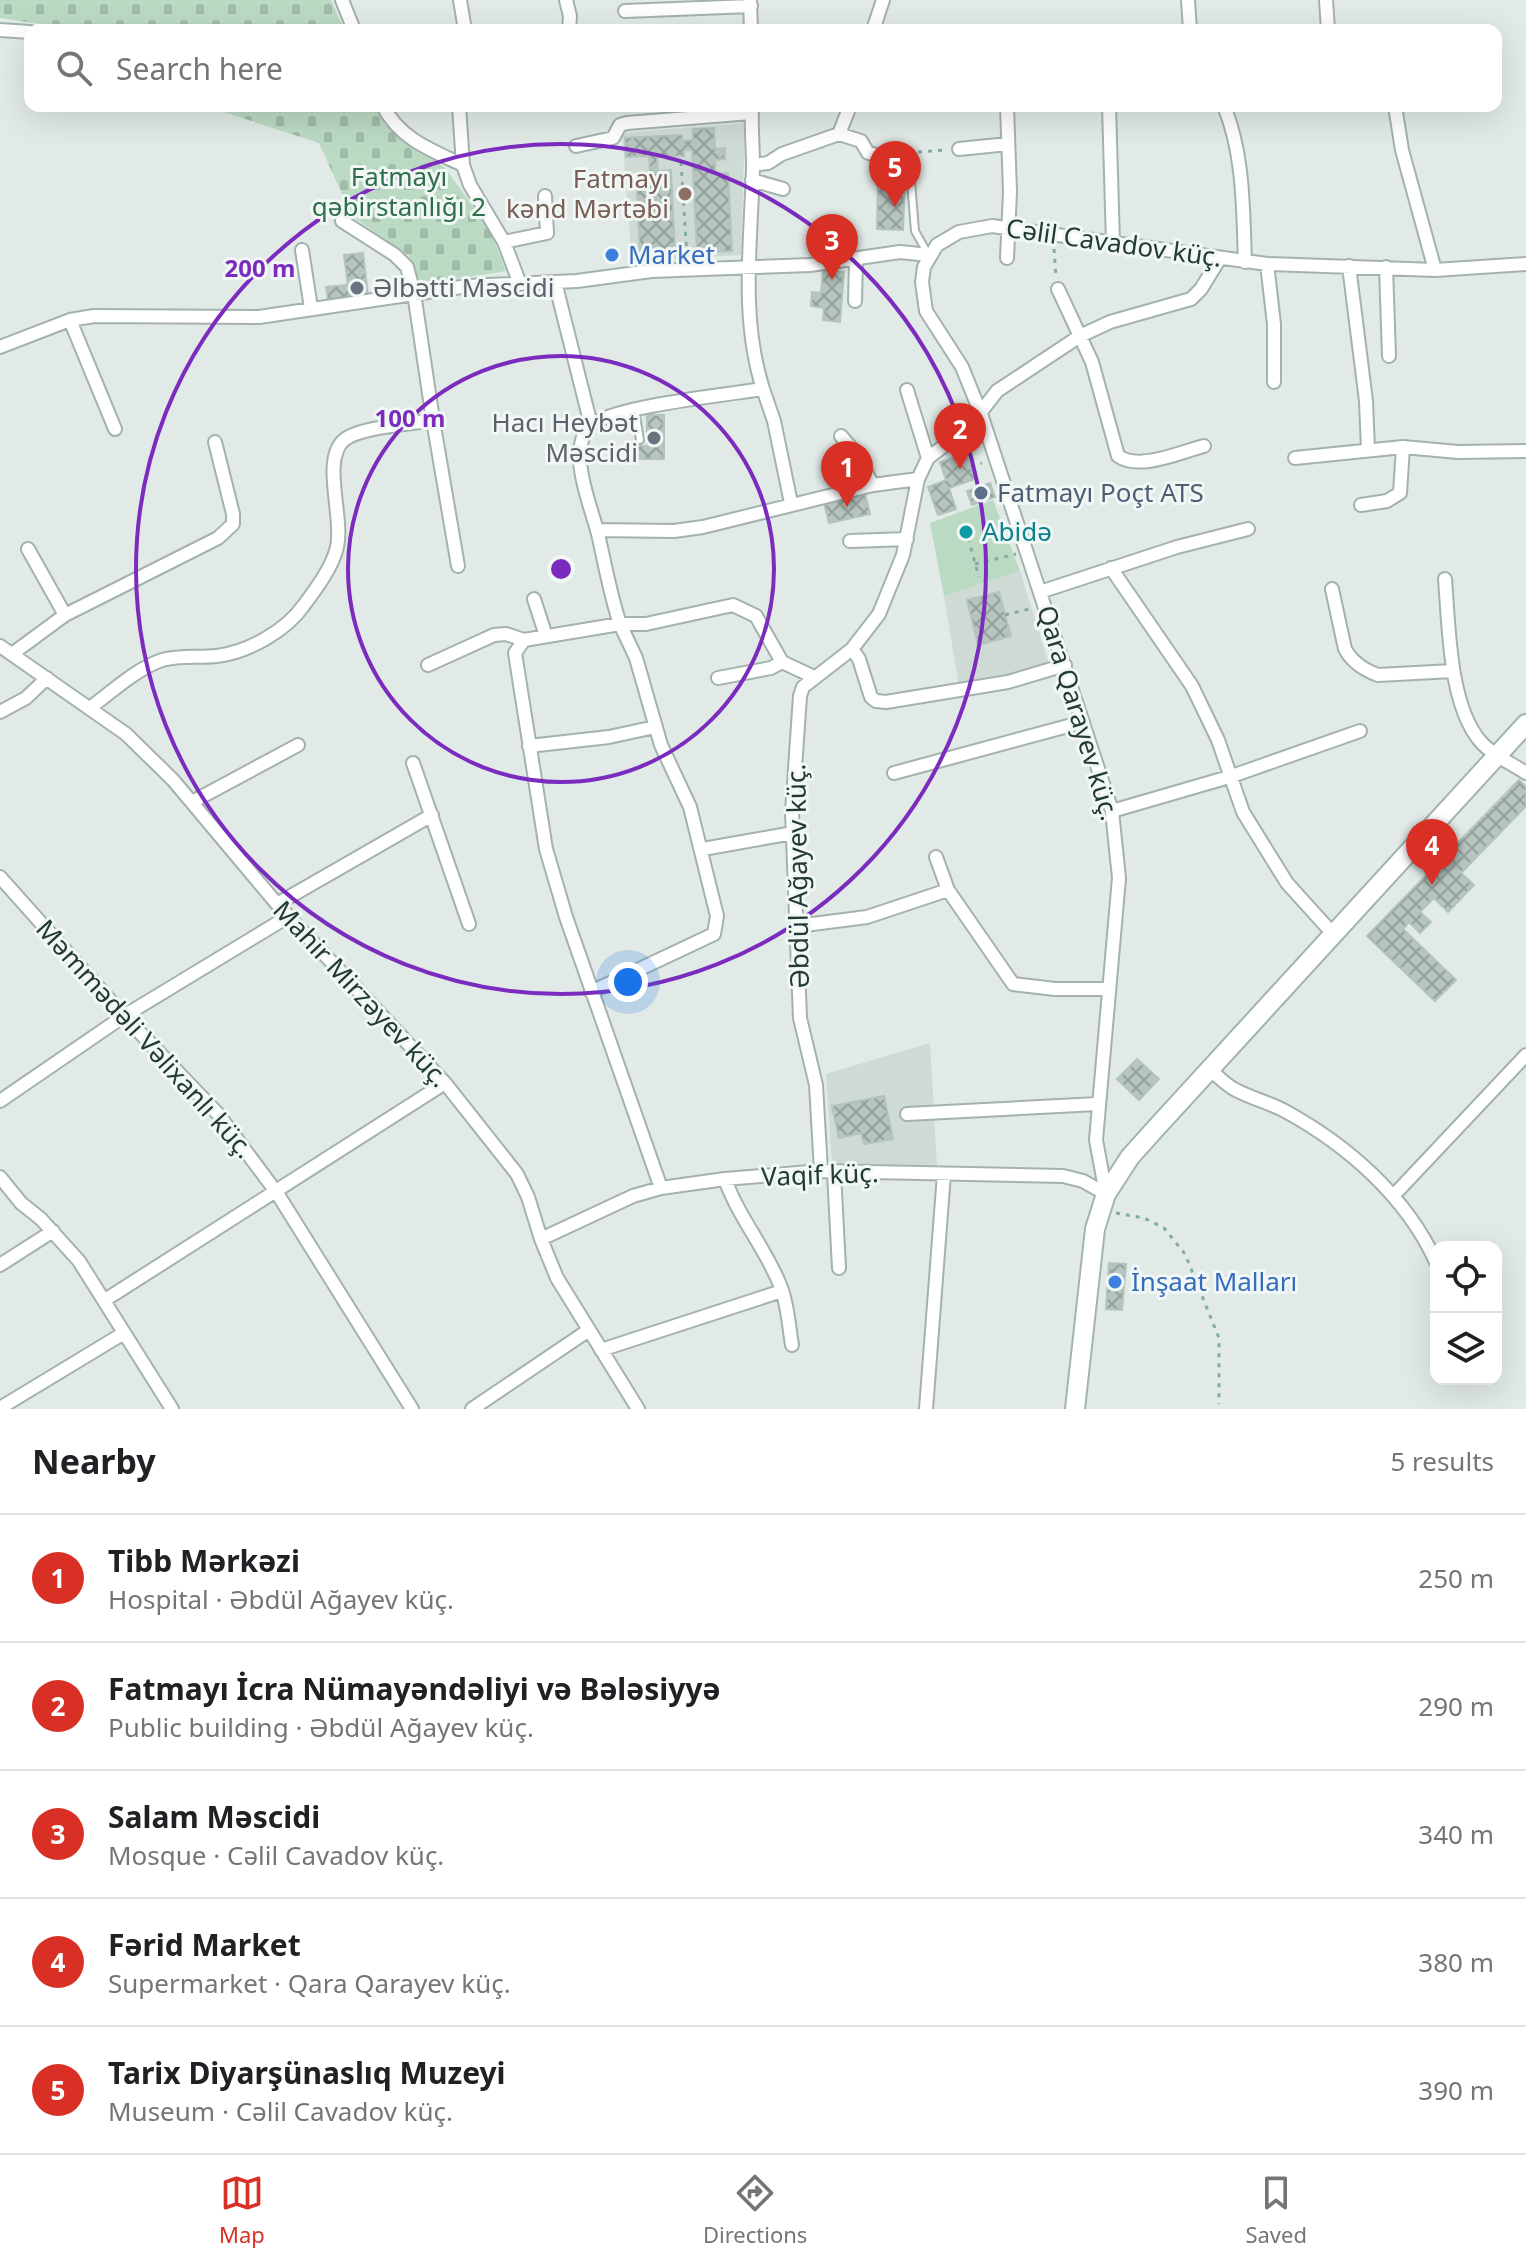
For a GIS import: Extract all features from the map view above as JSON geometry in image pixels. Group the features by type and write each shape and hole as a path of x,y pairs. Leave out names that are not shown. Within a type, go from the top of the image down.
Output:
{"street":[{"path":"342,0 352,24"},
{"path":"460,0 464,24"},
{"path":"566,0 569,24"},
{"path":"875,24 883,0"},
{"path":"1188,0 1190,24"},
{"path":"1326,0 1328,24"},
{"path":"625,11 750,3 751,24"},
{"path":"0,30 24,32"},
{"path":"386,112 392,124 416,143 463,165"},
{"path":"459,112 463,165 470,185 504,242 520,284"},
{"path":"576,146 613,138 620,125 627,123 725,112"},
{"path":"752,112 748,268 751,333 791,503"},
{"path":"839,134 848,112"},
{"path":"1007,112 1010,192 1007,258"},
{"path":"1109,112 1113,243"},
{"path":"1226,112 1236,138 1245,262"},
{"path":"1396,112 1402,150 1435,270"},
{"path":"753,165 768,163 782,154 839,134 861,141 868,153 882,156 906,153"},
{"path":"959,149 1008,144"},
{"path":"752,180 783,189"},
{"path":"504,242 547,233 545,196"},
{"path":"342,221 395,255 407,267 414,293 458,566"},
{"name":"Cəlil Cavadov küç.","path":"929,255 947,238 959,232 974,228 1007,227 1267,264 1435,270 1526,264"},
{"path":"302,250 311,308"},
{"path":"0,347 70,320 94,316 259,317 414,293 688,269 856,260 900,252 929,255"},
{"name":"Qara Qarayev küç.","path":"929,255 922,282 926,311 962,367 981,414 1112,811 1119,878 1097,1104 1096,1140 1103,1202 1091,1260 1075,1409"},
{"path":"428,665 494,635 506,634 524,640 620,624 646,624 733,605 756,616 782,662 814,677 852,649 879,614 907,539 918,479 928,458 970,426 997,391 1012,379 1080,336 1110,322 1191,299 1220,258"},
{"path":"855,301 856,260"},
{"path":"1267,264 1274,324 1274,382"},
{"path":"1349,266 1366,401 1368,449"},
{"path":"1386,267 1389,356"},
{"path":"555,282 591,425"},
{"path":"1058,289 1099,384 1118,456 1126,462 1147,461 1204,446"},
{"path":"70,320 115,429"},
{"path":"591,992 714,934 717,916 703,849 690,807 661,745 636,658 612,600 597,530 585,493 581,453 584,436 591,425 608,416 763,389"},
{"path":"907,390 928,458"},
{"path":"91,707 143,669 162,660 234,653 256,644 291,621 304,606 337,546 336,451 345,439 358,433 433,420"},
{"path":"841,436 873,485"},
{"path":"12,654 65,615 218,538 233,524 215,442"},
{"path":"1361,505 1387,501 1400,493 1403,447"},
{"path":"1295,458 1403,447 1487,453 1526,451"},
{"path":"597,530 688,529 873,485 918,479"},
{"path":"1040,592 1177,547 1248,529"},
{"path":"850,541 907,539"},
{"path":"28,549 65,615"},
{"path":"1111,568 1192,686 1218,740 1243,812 1287,883 1334,935"},
{"path":"1445,579 1453,671 1470,726 1482,743 1526,773"},
{"path":"1332,589 1345,649 1350,658 1366,671 1378,675 1453,671"},
{"path":"534,599 546,636"},
{"path":"524,640 515,653 546,849 591,992 661,1188"},
{"name":"Mahir Mirzəyev küç.","path":"0,646 126,734 192,802 277,904 445,1083 517,1174 557,1278 638,1409"},
{"path":"852,649 859,659 871,697 886,702 1008,682 1065,665"},
{"path":"718,678 771,668 782,662"},
{"name":"Əbdül Ağayev küç.","path":"814,677 803,687 800,696 792,812 800,1018 816,1085 839,1268"},
{"path":"0,712 26,698 47,678"},
{"path":"894,773 1083,722"},
{"name":"Qara Qarayev küç.","path":"1103,1202 1130,1157 1526,724"},
{"path":"529,746 609,737 655,727"},
{"path":"1112,811 1229,777 1360,731"},
{"path":"192,802 298,745"},
{"path":"413,763 469,924"},
{"path":"277,904 432,815"},
{"path":"703,849 793,833"},
{"path":"936,857 948,890 1013,984 1055,989 1108,989"},
{"name":"Məmmədəli Vəlixanlı küç.","path":"0,877 124,1016 218,1114 277,1193 412,1409"},
{"path":"797,926 867,917 948,890"},
{"path":"0,1101 124,1016 289,916"},
{"path":"1394,1195 1526,1055"},
{"path":"1210,1070 1230,1087 1264,1099 1318,1129 1394,1195 1415,1221 1430,1250"},
{"path":"105,1300 445,1083"},
{"path":"907,1114 1097,1104"},
{"name":"Vaqif küç.","path":"541,1239 633,1196 661,1188 725,1179 828,1172 1063,1176 1083,1181 1103,1202"},
{"path":"926,1409 944,1174"},
{"path":"0,1177 21,1203 65,1244 105,1300 172,1409"},
{"path":"725,1179 732,1200 768,1260 782,1291 792,1345"},
{"path":"0,1265 53,1231"},
{"path":"601,1350 782,1291"},
{"path":"472,1409 589,1330"},
{"path":"0,1408 124,1333"}],"lane":[{"path":"910,169 915,231 929,255"},
{"path":"635,410 640,440"}],"path":[{"path":"906,153 959,149"},
{"path":"681,162 688,269"},
{"path":"1054,235 1058,289"},
{"path":"968,538 979,577"},
{"path":"975,564 1027,551"},
{"path":"1005,615 1045,605"},
{"path":"1103,1202 1164,1228 1185,1254 1219,1338 1219,1404"}],"shaded area":[{"name":"Fatmayı kənd Mərtəbi","path":"745,123 741,255 632,261 622,133"},
{"path":"1020,571 1049,664 959,687 944,596"},
{"path":"930,1043 937,1166 832,1163 826,1074"}],"green space":[{"path":"0,0 331,0 341,24 40,24 0,18"},
{"name":"Fatmayı qəbirstanlığı 2","path":"223,112 380,112 385,125 445,168 489,228 506,271 421,284 409,256 352,216 319,143"},
{"path":"993,500 1020,571 944,596 930,523"}],"building":[{"path":"714,128 715,149 725,148 725,159 715,160 715,174 728,173 732,251 697,253 692,150 684,150 684,156 657,157 658,171 671,170 675,253 640,255 636,173 650,172 649,156 626,157 625,138 682,135 682,141 693,140 693,129"},
{"path":"878,176 905,177 903,230 877,229"},
{"path":"363,253 368,296 328,301 326,287 348,285 344,255"},
{"path":"823,270 844,272 840,322 823,320 824,308 811,306 812,292 821,293"},
{"path":"647,415 664,415 664,459 636,459 636,446 647,446"},
{"path":"966,453 975,479 949,488 956,509 938,515 928,487 946,480 940,462"},
{"path":"990,483 995,497 972,505 967,491"},
{"path":"865,494 870,514 829,523 824,503"},
{"path":"999,592 1011,636 978,645 967,600"},
{"path":"1519,780 1526,787 1526,806 1461,873 1474,885 1448,912 1434,898 1420,912 1431,922 1420,933 1409,922 1403,929 1456,980 1435,1001 1367,936"},
{"path":"1137,1059 1159,1079 1139,1100 1117,1079"},
{"path":"884,1096 893,1139 864,1144 861,1133 839,1138 832,1106"},
{"path":"1109,1263 1126,1264 1122,1310 1106,1309"}],"place":[{"name":"Fatmayı kənd Mərtəbi","path":"685,194"},
{"name":"Tarix Diyarşünaslıq Muzeyi","path":"895,207"},
{"name":"Market","path":"612,255"},
{"name":"Salam Məscidi","path":"832,280"},
{"name":"Əlbətti Məscidi","path":"357,288"},
{"name":"Hacı Heybət Məscidi","path":"654,438"},
{"name":"Fatmayı İcra Nümayəndəliyi və Bələsiyyə","path":"960,469"},
{"name":"Fatmayı Poçt ATS","path":"981,493"},
{"name":"Tibb Mərkəzi","path":"847,507"},
{"name":"Abidə","path":"966,532"},
{"name":"Fərid Market","path":"1432,885"},
{"name":"İnşaat Malları","path":"1115,1282"}]}
